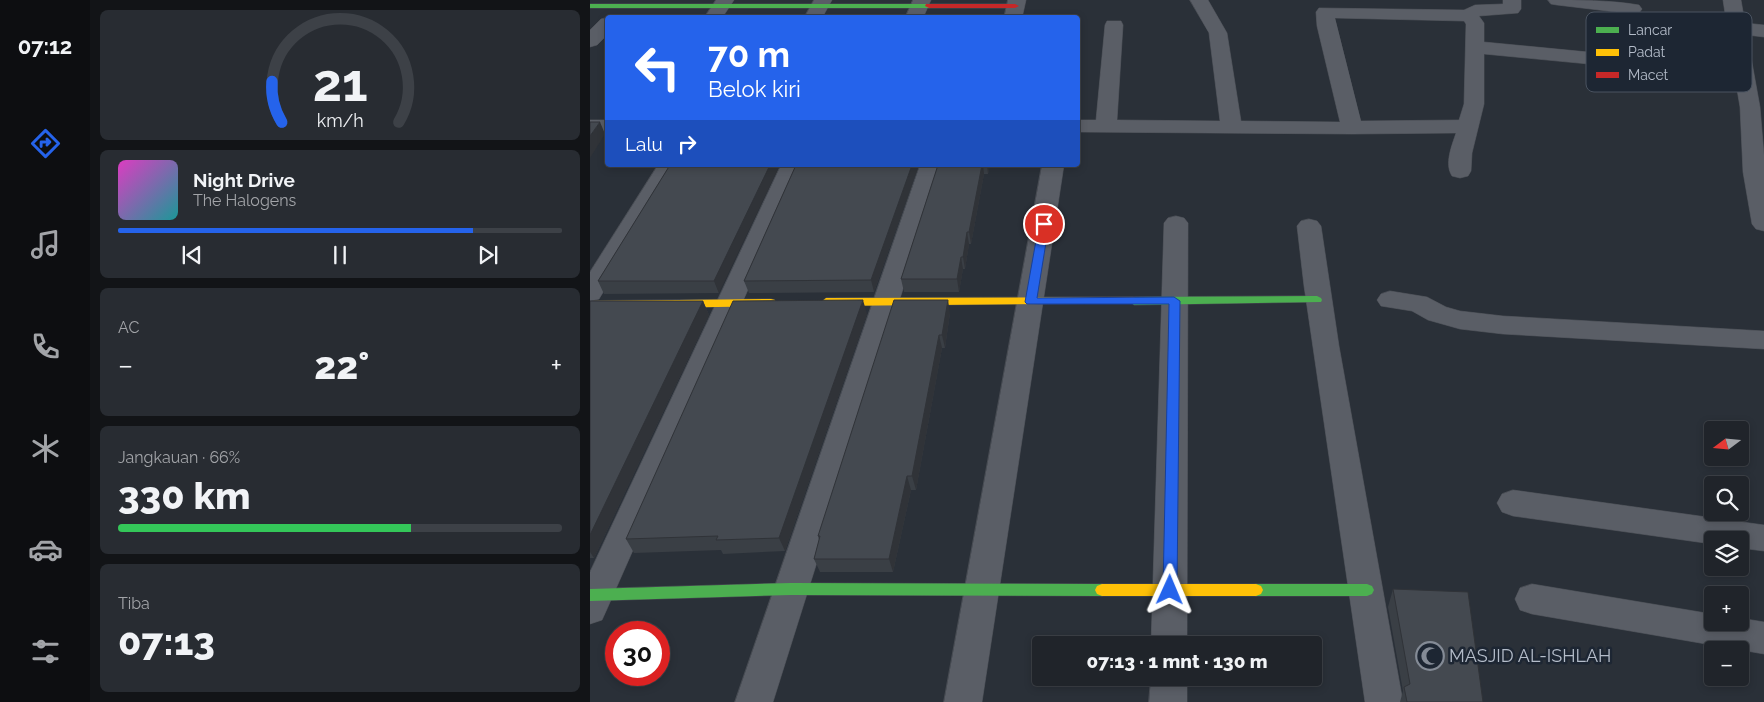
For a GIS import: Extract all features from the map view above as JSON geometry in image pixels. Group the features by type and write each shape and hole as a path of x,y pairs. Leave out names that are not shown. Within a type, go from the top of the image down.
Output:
{"street":[{"path":"1199,0 1218,34 1231,126"},
{"path":"1469,16 1475,10 1512,9 1512,0"},
{"path":"1557,0 1633,9"},
{"path":"590,6 621,8 1015,8"},
{"path":"1352,128 1326,26 1325,6 1469,16 1475,22 1474,104 1461,153 1460,171"},
{"path":"1106,126 1114,25"},
{"path":"590,41 605,26"},
{"path":"1475,47 1586,58"},
{"path":"1751,92 1757,108 1754,172 1764,224"},
{"path":"590,126 605,126"},
{"path":"1080,126 1352,128 1468,126"},
{"path":"590,293 668,167"},
{"path":"791,167 592,600 791,589 1367,590"},
{"path":"754,702 929,167"},
{"path":"963,702 1053,167"},
{"path":"1169,636 1176,223"},
{"path":"1309,226 1317,300 1367,590 1384,702"},
{"path":"817,302 1317,300"},
{"path":"1390,300 1418,303 1438,314 1460,320 1502,325 1764,340"},
{"path":"590,305 778,303"},
{"path":"1513,503 1764,538"},
{"path":"1532,599 1764,638"},
{"path":"1168,702 1169,686"}],"building":[{"path":"590,122 600,122 590,136"},
{"path":"669,167 769,167 714,281 598,281"},
{"path":"795,167 911,167 871,280 744,281"},
{"path":"937,167 982,167 969,232 967,232 957,279 901,279"},
{"path":"863,300 779,538 716,540 718,536 626,539 733,301"},
{"path":"894,300 948,300 942,335 939,335 912,476 907,476 889,559 814,559 820,536 818,536"},
{"path":"590,301 703,301 590,535"},
{"name":"MASJID AL-ISHLAH","path":"1393,589 1468,592 1483,702 1407,702 1404,687 1410,684"}],"traffic: fast":[{"path":"590,6 929,6"},
{"path":"1134,301 1317,300"},
{"path":"590,595 791,589 1102,590"},
{"path":"1256,590 1367,590"}],"traffic: slow":[{"path":"826,302 1134,301"},
{"path":"590,305 771,303"},
{"path":"1102,590 1256,590"}],"traffic: jam":[{"path":"929,6 1015,6"}],"place":[{"name":"MASJID AL-ISHLAH","path":"1430,656"}],"route":[{"path":"1044,224 1031,302 1174,301 1170,590"}]}
